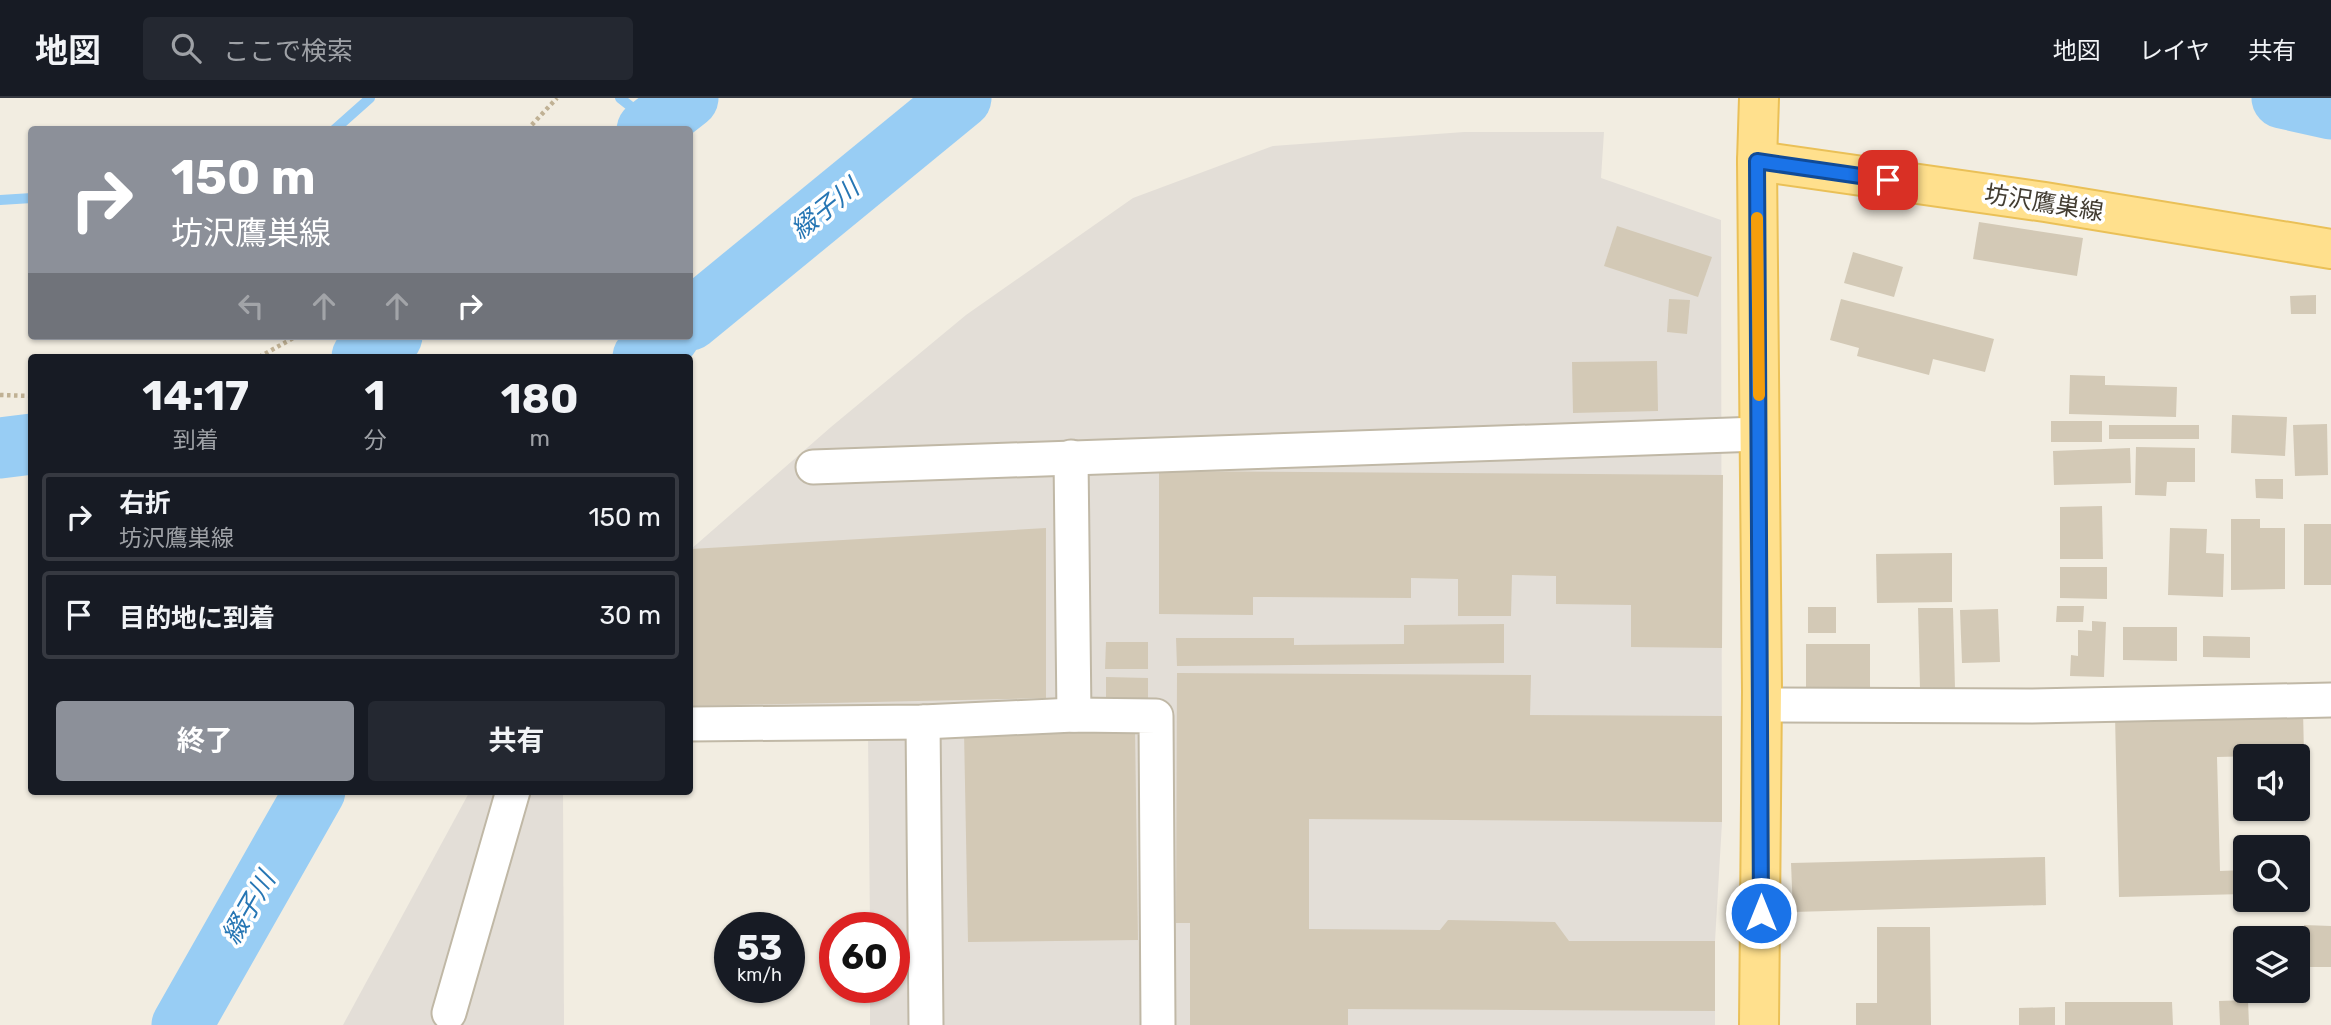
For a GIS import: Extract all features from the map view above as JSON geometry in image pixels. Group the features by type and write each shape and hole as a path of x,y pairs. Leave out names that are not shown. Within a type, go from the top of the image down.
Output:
{"main road":[{"path":"1759,98 1759,1025"},
{"name":"坊沢鷹巣線","path":"1757,161 2045,202 2331,249"}],"street":[{"path":"813,467 1759,434"},
{"path":"1070,457 1074,715"},
{"path":"1761,705 2032,706 2331,701"},
{"path":"693,724 923,722 1074,715 1156,716 1158,1025"},
{"path":"923,722 926,1025"},
{"path":"449,1013 512,795"}],"path":[{"path":"531,126 556,98"},
{"path":"265,354 290,340"},
{"path":"0,395 28,396"}],"shaded area":[{"path":"1464,132 1604,132 1601,178 1721,220 1722,822 1715,941 1715,1025 870,1025 870,1003 910,1003 910,912 870,912 868,734 693,734 693,547 831,427 966,315 1133,198 1273,146"},
{"path":"468,795 563,795 564,1025 343,1025"}],"building":[{"path":"1979,222 2083,238 2077,276 1973,259"},
{"path":"1617,226 1712,257 1698,297 1604,266"},
{"path":"1853,252 1903,267 1894,297 1844,283"},
{"path":"2316,295 2316,314 2291,314 2290,296"},
{"path":"1669,299 1690,300 1687,334 1667,332"},
{"path":"1841,299 1994,339 1985,372 1933,359 1929,375 1857,356 1859,348 1830,340"},
{"path":"1657,361 1658,411 1573,413 1572,362"},
{"path":"2070,375 2105,376 2105,385 2177,387 2176,417 2069,414"},
{"path":"2232,415 2287,417 2285,456 2231,453"},
{"path":"2051,421 2102,421 2102,442 2051,442"},
{"path":"2327,424 2328,475 2295,476 2293,425"},
{"path":"2109,425 2199,425 2199,439 2109,439"},
{"path":"2136,447 2195,448 2195,482 2167,482 2166,496 2135,495"},
{"path":"2130,448 2131,483 2054,485 2053,451"},
{"path":"1159,471 1723,475 1722,648 1631,647 1631,605 1556,604 1556,576 1512,575 1511,616 1458,616 1458,579 1411,578 1411,598 1253,597 1253,615 1159,614"},
{"path":"2255,479 2283,479 2283,499 2256,498"},
{"path":"2102,506 2103,559 2060,559 2060,507"},
{"path":"2231,519 2260,519 2260,528 2285,528 2285,589 2231,590"},
{"path":"2304,524 2331,524 2331,585 2304,585"},
{"path":"1046,528 1046,698 693,706 693,549"},
{"path":"2170,528 2207,529 2206,553 2224,554 2223,597 2168,595"},
{"path":"1952,553 1952,602 1877,603 1876,554"},
{"path":"2060,567 2107,567 2107,599 2060,598"},
{"path":"2057,606 2084,606 2083,622 2056,622"},
{"path":"1808,607 1836,607 1836,633 1808,633"},
{"path":"1918,608 1953,608 1955,689 1920,689"},
{"path":"1998,609 2000,662 1962,663 1960,610"},
{"path":"2092,621 2106,622 2104,677 2070,676 2071,655 2078,656 2078,630 2092,631"},
{"path":"1504,624 1504,663 1177,666 1176,638 1294,638 1294,645 1404,644 1404,625"},
{"path":"2123,627 2177,627 2177,661 2123,660"},
{"path":"2203,636 2250,637 2250,658 2203,657"},
{"path":"1106,642 1148,642 1148,669 1105,669"},
{"path":"1806,644 1870,644 1870,689 1806,690"},
{"path":"1177,673 1531,675 1530,715 1722,716 1722,822 1309,819 1309,929 1440,930 1448,920 1555,922 1569,941 1715,941 1715,1011 1348,1009 1348,1025 1190,1025 1190,923 1176,923"},
{"path":"1106,677 1148,678 1148,704 1106,704"},
{"path":"2303,710 2304,744 2233,744 2233,757 2217,757 2220,871 2233,870 2233,894 2119,897 2115,715"},
{"path":"1135,728 1138,940 968,942 964,731"},
{"path":"2045,857 2046,905 1793,912 1791,863"},
{"path":"2304,925 2331,926 2331,967 2310,967 2310,926"},
{"path":"1877,927 1930,927 1931,1025 1856,1025 1856,1003 1877,1003"},
{"path":"2219,1001 2248,1003 2249,1025 2220,1025"},
{"path":"2065,1002 2172,1002 2173,1025 2065,1025"},
{"path":"2055,1007 2055,1025 2019,1025 2019,1008"}],"waterway":[{"path":"338,126 370,98"},
{"path":"620,98 653,124"},
{"path":"652,126 688,98"},
{"name":"綴子川","path":"693,318 961,98"},
{"name":"綴子川","path":"2282,98 2331,109"},
{"path":"0,200 28,198"},
{"path":"366,354 386,340"},
{"name":"綴子川","path":"647,354 664,340"},
{"path":"0,448 28,444"},
{"name":"綴子川","path":"182,1025 313,795"}],"slow traffic":[{"path":"1757,218 1759,395"}],"route":[{"path":"1761,913 1762,691 1757,161 1888,180"}]}
